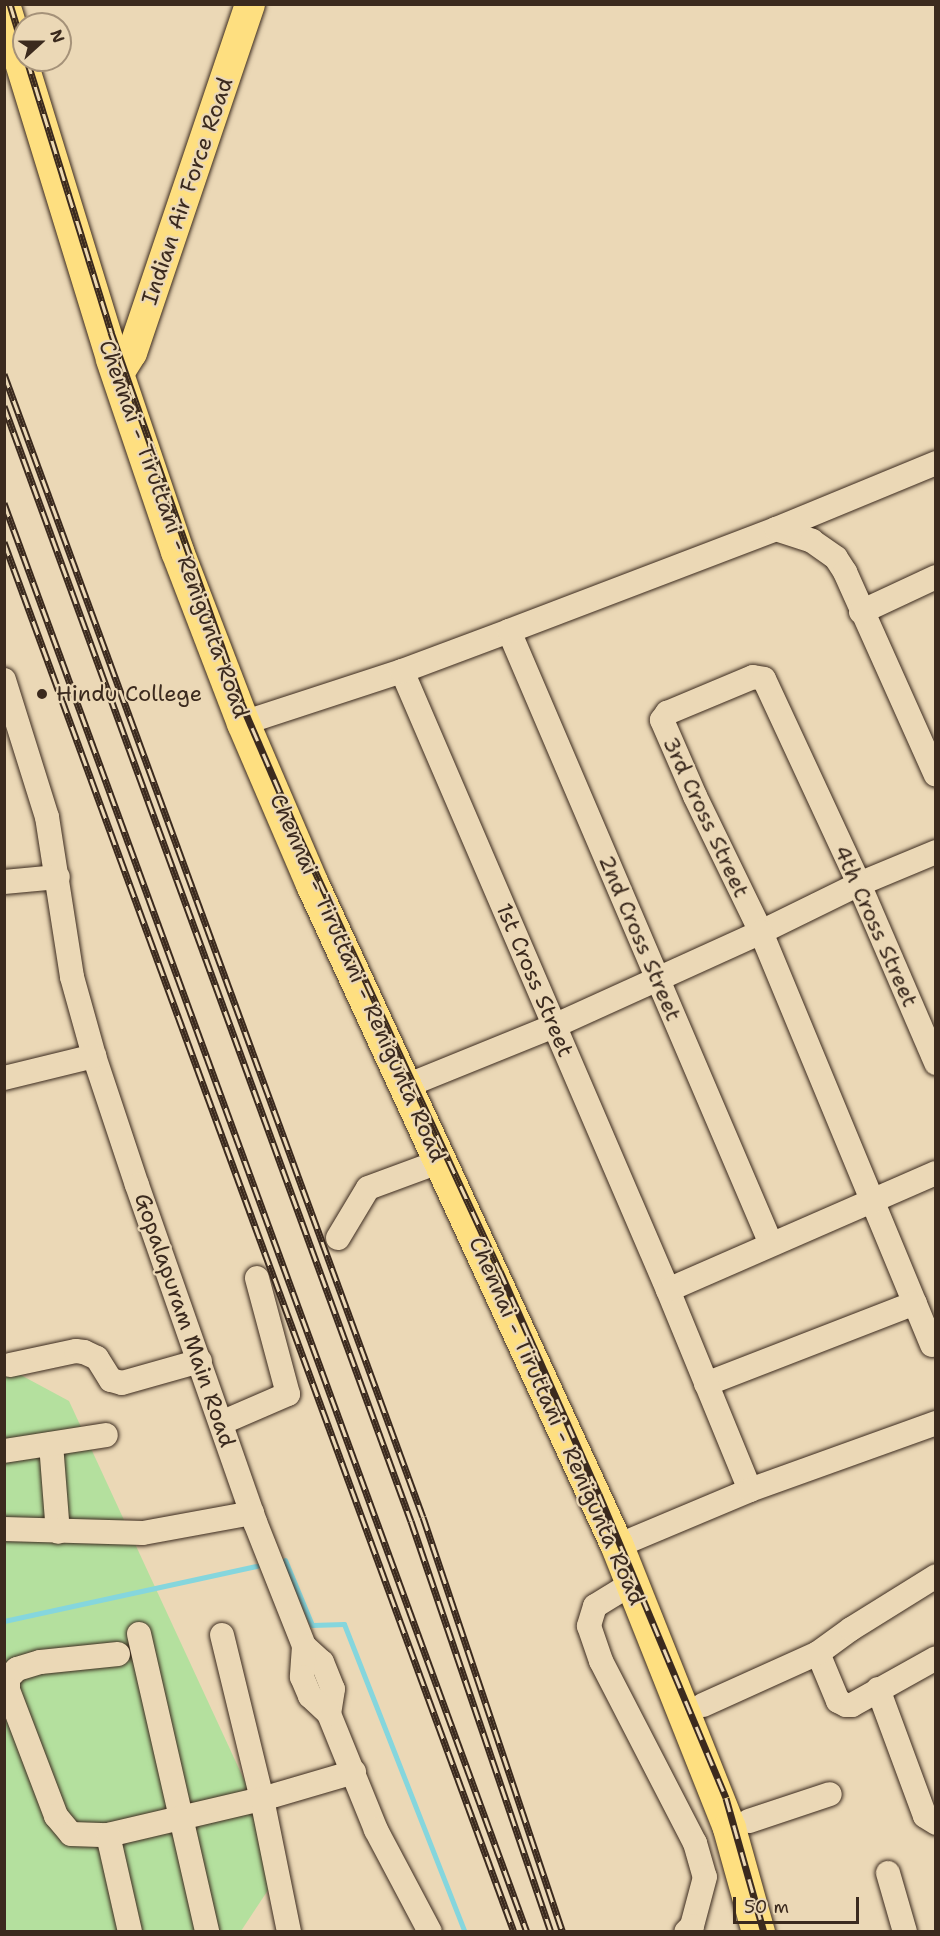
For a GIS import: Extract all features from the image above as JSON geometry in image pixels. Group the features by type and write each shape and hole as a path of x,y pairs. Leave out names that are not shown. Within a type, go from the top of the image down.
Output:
{"highway":[{"name":"Chennai - Tiruttani - Renigunta Road","path":"4,7 125,364"},
{"name":"Chennai - Tiruttani - Renigunta Road","path":"46,72 177,551 253,719 312,884 417,1082 626,1542 631,1584 769,1930"},
{"name":"Chennai - Tiruttani - Renigunta Road","path":"417,1082 441,1161 703,1705 749,1821 769,1930"}],"main road":[{"name":"Indian Air Force Road","path":"125,364 250,4"}],"street":[{"path":"253,719 402,671 776,529 936,463"},
{"path":"776,529 812,541 836,558 845,572 861,612 936,774"},
{"path":"861,612 936,577"},
{"name":"2nd Cross Street","path":"508,631 771,1244"},
{"name":"1st Cross Street","path":"402,671 668,1290 750,1490"},
{"name":"3rd Cross Street","path":"761,932 695,796 662,720 667,713 753,677 761,677 764,679 816,790"},
{"name":"Gopalapuram Main Road","path":"4,680 46,817 58,877 72,977 94,1056 252,1513 304,1646 302,1677 310,1696 329,1714 354,1772"},
{"name":"4th Cross Street","path":"816,790 936,1063"},
{"path":"417,1082 554,1026 658,980 858,884 936,852"},
{"path":"4,882 58,877"},
{"path":"761,932 932,1345"},
{"path":"4,1078 94,1056"},
{"path":"338,1238 368,1188 441,1161"},
{"path":"668,1290 936,1173"},
{"path":"221,1423 288,1394 257,1278"},
{"path":"706,1384 915,1303"},
{"path":"10,1365 84,1352 97,1358 111,1380 122,1383 200,1361"},
{"path":"626,1542 750,1490 936,1423"},
{"path":"4,1451 106,1435"},
{"path":"51,1444 58,1532"},
{"path":"4,1529 143,1533 252,1513"},
{"path":"703,1705 818,1653 851,1629 936,1576"},
{"path":"631,1584 595,1606 589,1626 601,1661 695,1843 705,1878 692,1926 686,1932"},
{"path":"139,1634 207,1932"},
{"path":"222,1635 262,1799 289,1932"},
{"path":"818,1653 841,1704 852,1705 936,1658"},
{"path":"118,1654 40,1662 17,1669 8,1678 8,1690 56,1816 71,1834 108,1835 262,1799 354,1772 376,1830 430,1932"},
{"path":"878,1689 925,1816 936,1823"},
{"path":"749,1821 830,1794"},
{"path":"108,1835 130,1932"},
{"path":"888,1873 905,1932"}],"green space":[{"path":"4,1366 69,1401 284,1866 241,1931 5,1931"}],"waterway":[{"path":"285,1560 312,1625 344,1624 465,1932"},
{"path":"4,1621 257,1566"}],"railway":[{"path":"10,4 12,12"},
{"path":"31,72 111,332 241,702 296,830 500,1271 599,1494 726,1798 764,1932"},
{"path":"4,374 423,1517 563,1932"},
{"path":"4,406 411,1521 551,1932"},
{"path":"4,503 527,1932"},
{"path":"4,542 514,1932"}],"place":[{"name":"Hindu College","path":"42,694"}]}
